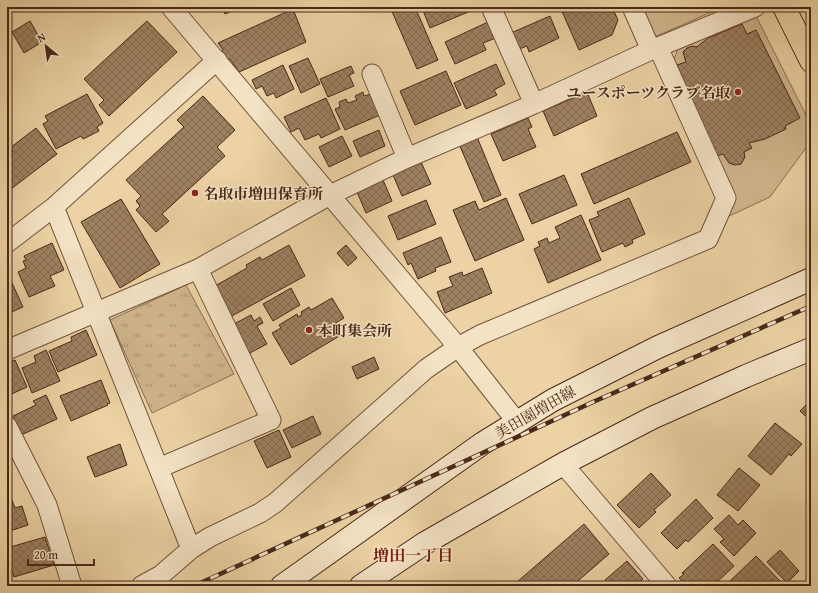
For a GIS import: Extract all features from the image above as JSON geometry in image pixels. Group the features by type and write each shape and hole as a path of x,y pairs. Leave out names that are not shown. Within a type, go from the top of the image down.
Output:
{"highway":[{"path":"784,7 811,61"}],"main road":[{"name":"美田園増田線","path":"282,586 483,442 553,400 658,347 811,279"},
{"path":"361,586 425,543 563,464 652,418 811,349"}],"street":[{"path":"171,7 458,347 517,422"},
{"path":"491,7 534,104"},
{"path":"141,586 161,575 191,549 210,537 260,513 275,503 426,370 458,347 480,335 708,239 726,198 655,49 632,7"},
{"path":"7,350 198,269 330,195 407,158 534,104 655,49 755,7"},
{"path":"7,243 54,207 217,60"},
{"path":"372,74 407,158"},
{"path":"54,207 191,549"},
{"path":"159,468 271,420 198,269"},
{"path":"7,426 47,505 72,586"},
{"path":"563,464 666,586"}],"green space":[{"path":"639,7 723,7 657,36 651,34"},
{"path":"755,14 811,125 811,141 770,197 725,218 672,66 678,48"},
{"path":"186,285 234,374 152,413 110,320"}],"building":[{"path":"222,7 242,7 225,14"},
{"path":"390,7 415,7 438,60 417,69"},
{"path":"480,7 430,28 422,8"},
{"path":"560,7 612,7 618,20 612,35 579,50"},
{"path":"293,9 306,42 239,72 230,59 226,62 219,53 223,50 218,43"},
{"path":"550,16 559,38 529,52 527,46 512,52 504,36"},
{"path":"30,21 42,42 24,53 12,32"},
{"path":"147,21 177,52 109,116 99,105 104,100 84,79"},
{"path":"488,22 496,38 483,43 486,50 455,64 445,42"},
{"name":"ユースポーツクラブ名取","path":"742,24 747,34 756,30 800,118 785,126 786,129 765,139 749,143 752,148 744,152 745,157 741,164 735,165 729,163 723,154 717,156 677,65 686,62 683,52 687,48 692,46 697,47 708,38"},
{"path":"308,58 320,84 301,93 289,66"},
{"path":"496,64 505,84 494,90 497,95 466,109 454,83"},
{"path":"283,65 294,89 276,98 274,93 267,96 262,86 256,89 252,80"},
{"path":"351,66 354,73 349,75 354,86 328,97 320,79"},
{"path":"446,71 461,105 415,125 400,91"},
{"path":"363,92 364,96 371,94 380,115 345,130 335,109 340,107 339,102 346,99 348,103 357,100 355,96"},
{"path":"587,92 597,116 554,136 543,111"},
{"path":"87,94 103,123 97,127 99,131 83,139 81,136 56,149 43,124 48,121 45,116"},
{"path":"203,96 235,130 217,147 225,156 162,214 169,221 156,232 136,210 140,206 136,201 141,196 126,180 184,127 177,120"},
{"path":"326,98 340,129 321,138 319,134 305,140 299,128 291,132 284,117"},
{"path":"528,118 532,127 528,129 536,147 503,161 491,134"},
{"path":"36,128 57,154 11,189 7,183 7,156 13,152 10,148"},
{"path":"379,130 385,146 360,157 353,141"},
{"path":"677,132 691,162 594,204 581,174"},
{"path":"342,136 352,156 329,167 319,147"},
{"path":"477,137 501,195 484,202 459,144"},
{"path":"421,162 431,184 402,196 393,175"},
{"path":"564,175 577,205 532,224 519,194"},
{"path":"383,180 392,201 366,213 357,192"},
{"path":"506,198 524,240 475,261 453,210 475,201 479,210"},
{"path":"629,198 645,234 632,240 633,243 625,247 623,243 602,252 589,220 599,216 597,212"},
{"path":"121,199 160,264 120,288 81,222"},
{"path":"426,200 436,224 398,240 388,216"},
{"path":"581,215 601,260 548,283 534,249 540,246 538,242 547,238 549,243 560,238 555,227"},
{"path":"441,237 451,262 435,268 436,271 418,279 411,263 408,265 403,253"},
{"path":"52,243 64,270 50,276 55,286 29,297 18,272 26,268 23,261 26,260 24,256"},
{"path":"289,245 305,276 230,317 213,287 247,268 246,265 260,257 262,260"},
{"path":"346,245 357,258 348,266 337,253"},
{"path":"482,268 492,293 445,313 437,292 453,286 449,277 462,272 463,276"},
{"path":"7,272 23,307 7,314"},
{"path":"291,288 300,305 273,321 263,304"},
{"path":"332,298 344,318 334,324 341,335 291,365 272,333 281,328 279,325 297,314 298,317 302,315 301,312 309,307 311,310"},
{"path":"251,315 254,321 260,317 263,323 257,326 267,344 248,354 232,325"},
{"path":"86,330 97,355 58,372 49,351 72,341 71,337"},
{"path":"46,350 60,381 32,393 22,368 36,362 34,356"},
{"path":"374,357 379,369 357,379 352,367"},
{"path":"15,360 27,387 7,396 7,363"},
{"path":"101,380 110,403 71,421 60,396"},
{"path":"46,395 57,419 21,435 13,416 36,405 33,401"},
{"path":"811,400 811,421 800,411"},
{"path":"313,416 321,434 292,448 283,430"},
{"path":"775,423 802,444 791,456 789,454 771,475 748,456"},
{"path":"279,430 291,457 267,468 254,441"},
{"path":"120,444 127,465 95,477 87,457"},
{"path":"739,468 760,485 738,511 717,495"},
{"path":"651,473 671,495 654,510 656,512 639,528 617,505"},
{"path":"696,499 713,518 688,542 686,540 677,549 661,533"},
{"path":"12,500 15,508 22,506 28,525 7,532 7,502"},
{"path":"729,515 738,525 743,520 756,533 734,556 720,542 724,539 714,529"},
{"path":"584,524 609,554 572,586 520,586 517,582"},
{"path":"45,537 54,565 14,577 7,556 7,548"},
{"path":"713,544 734,566 713,586 709,584 707,586 687,586 679,578 684,574 682,573"},
{"path":"780,550 799,571 787,583 767,562"},
{"path":"756,556 781,582 777,586 725,586"},
{"path":"627,561 643,579 634,586 610,586 605,580"}],"railway":[{"path":"194,586 593,402 811,306"}],"place":[{"name":"ユースポーツクラブ名取","path":"738,92"},
{"name":"名取市増田保育所","path":"195,193"},
{"name":"本町集会所","path":"309,330"}],"district":[{"name":"増田一丁目","path":"413,555"}]}
